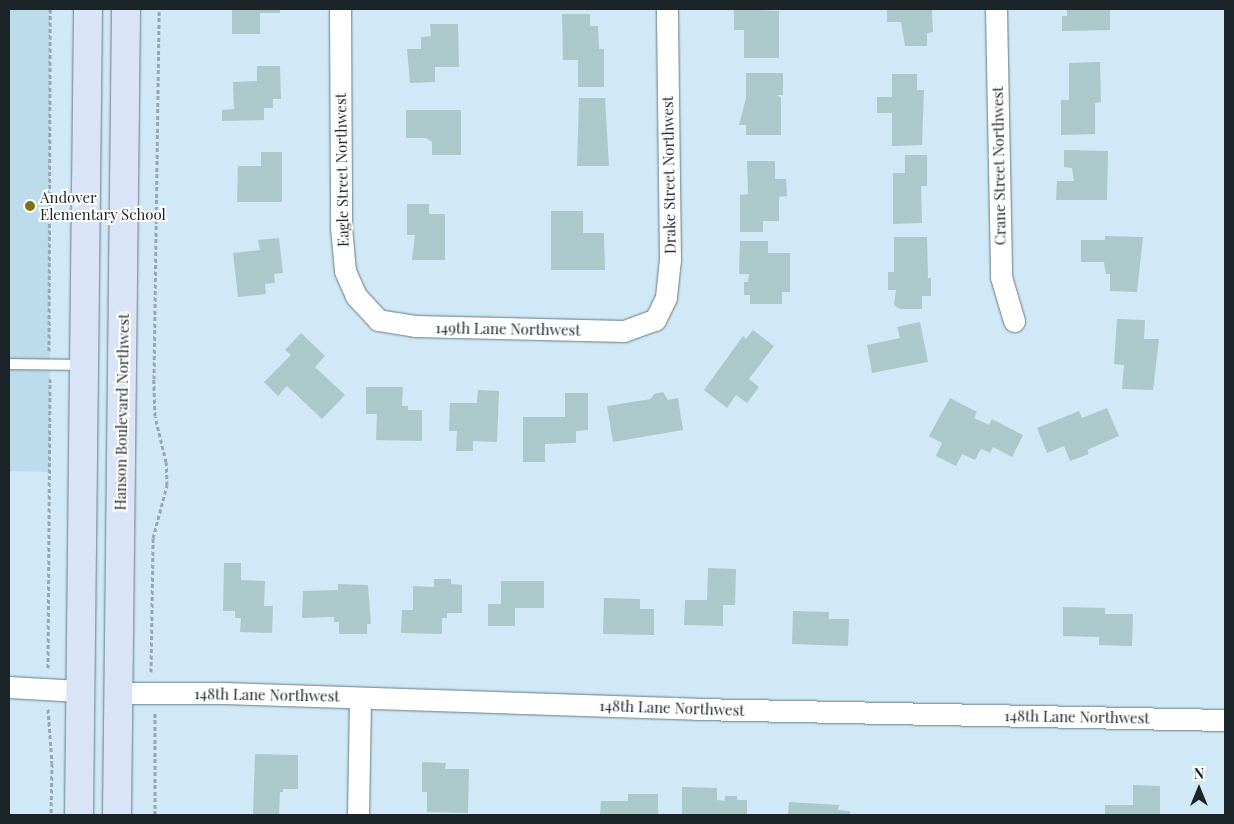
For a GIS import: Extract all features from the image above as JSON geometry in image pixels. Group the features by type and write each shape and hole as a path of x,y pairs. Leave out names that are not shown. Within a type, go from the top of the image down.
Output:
{"main road":[{"path":"79,815 82,365 88,9"},
{"name":"Hanson Boulevard Northwest","path":"117,815 126,9"},
{"path":"82,365 94,371 106,387 109,627 118,664"}],"street":[{"name":"Eagle Street Northwest","path":"340,9 341,227 344,272 356,296 378,320"},
{"name":"Drake Street Northwest","path":"638,328 655,320 666,297 670,261 667,9"},
{"name":"Crane Street Northwest","path":"996,9 1001,277 1014,321"},
{"name":"149th Lane Northwest","path":"378,320 416,326 624,332 638,328"},
{"path":"9,687 79,692"},
{"name":"148th Lane Northwest","path":"119,693 360,698 705,709 1225,720"},
{"path":"358,815 360,698"}],"lane":[{"path":"9,364 82,365"}],"path":[{"path":"49,347 52,168 50,9"},
{"path":"150,665 153,538 167,485 166,462 155,416 154,379 159,9"},
{"path":"48,675 50,385"},
{"path":"48,705 52,763 51,815"},
{"path":"155,716 155,815"}],"shaded area":[{"name":"Andover Elementary School","path":"9,9 50,9 50,472 9,471"}],"building":[{"path":"232,9 280,9 280,13 260,13 260,34 232,34"},
{"path":"734,9 779,11 779,58 744,58 744,30 734,30"},
{"path":"887,9 932,9 933,32 927,33 927,46 905,46 901,22 887,22"},
{"path":"1067,9 1110,9 1110,30 1062,31 1062,16 1067,16"},
{"path":"562,14 590,14 590,26 598,26 599,49 604,49 604,87 578,87 578,60 563,60"},
{"path":"430,24 458,24 459,67 435,67 435,82 410,83 407,49 421,49 421,37 431,36"},
{"path":"1100,62 1101,102 1095,103 1095,134 1061,135 1061,100 1069,100 1069,63"},
{"path":"257,66 280,66 281,99 273,99 273,108 264,108 264,120 222,121 222,110 234,109 233,82 257,81"},
{"path":"746,73 783,73 783,95 777,95 781,98 781,135 746,135 746,125 739,125 746,98"},
{"path":"892,74 917,74 917,90 924,90 922,145 892,146 892,113 877,113 877,97 892,97"},
{"path":"579,98 605,98 609,166 577,166"},
{"path":"406,110 461,110 461,155 432,155 432,142 426,138 406,138"},
{"path":"1064,150 1108,151 1107,200 1056,200 1057,181 1074,181 1072,168 1064,167"},
{"path":"261,152 282,152 282,202 237,202 238,166 261,166"},
{"path":"905,155 927,155 927,186 921,186 922,223 893,224 893,173 905,173"},
{"path":"747,161 775,161 775,179 786,179 787,196 779,197 779,221 763,221 763,232 740,232 740,195 748,194"},
{"path":"407,204 429,204 429,214 445,214 445,260 412,260 415,235 407,235"},
{"path":"551,211 583,211 583,233 604,233 605,270 551,270"},
{"path":"1105,236 1143,237 1137,292 1110,291 1110,274 1106,274 1104,262 1081,262 1081,240 1105,240"},
{"path":"894,237 927,237 928,278 931,278 931,296 922,296 922,309 900,309 894,305 896,290 888,290 888,272 894,272"},
{"path":"279,238 283,273 274,274 275,283 265,284 266,294 238,297 233,253 260,250 258,240"},
{"path":"740,241 768,241 768,253 790,253 790,292 782,292 782,304 750,304 750,295 744,295 744,282 748,282 749,274 739,274"},
{"path":"1117,319 1145,320 1144,339 1159,339 1153,390 1122,389 1124,365 1114,364"},
{"path":"920,322 928,362 872,373 867,345 900,338 897,327"},
{"path":"753,330 774,346 749,379 759,387 747,403 736,395 727,408 704,390 743,336 746,339"},
{"path":"301,333 325,356 315,367 345,395 322,419 287,386 278,396 264,382 291,355 285,350"},
{"path":"366,387 403,387 402,406 408,406 408,410 422,410 422,441 376,440 377,414 366,414"},
{"path":"478,390 499,391 497,442 473,441 473,451 456,451 457,431 449,431 450,403 477,403"},
{"path":"663,392 668,400 678,398 683,430 613,442 607,406 651,399 654,394"},
{"path":"565,393 588,393 588,430 576,431 576,443 545,444 545,462 523,462 523,417 565,417"},
{"path":"950,398 977,412 974,418 989,425 992,419 1023,435 1012,457 993,447 990,453 981,449 975,460 962,454 956,466 936,456 942,443 929,436"},
{"path":"1107,408 1119,436 1087,450 1089,454 1070,461 1064,446 1047,453 1037,428 1079,411 1082,418"},
{"path":"224,563 241,563 241,580 265,581 264,606 273,606 272,633 240,632 241,618 235,618 235,611 223,611"},
{"path":"708,568 736,569 735,605 723,605 723,626 684,625 685,600 707,600"},
{"path":"434,579 451,579 451,584 462,585 462,613 447,613 447,618 442,618 442,634 401,633 402,610 413,610 413,586 434,587"},
{"path":"501,581 544,581 544,608 515,608 515,626 488,626 488,604 501,604"},
{"path":"338,584 368,585 371,624 367,624 367,634 339,634 339,622 334,622 334,617 302,618 303,591 338,590"},
{"path":"604,598 640,599 640,609 654,609 654,635 603,634"},
{"path":"1063,607 1105,608 1105,614 1133,614 1132,646 1099,645 1099,637 1063,636"},
{"path":"793,611 829,612 829,619 849,619 848,646 792,644"},
{"path":"255,754 298,755 298,789 283,789 283,792 280,792 279,815 253,815"},
{"path":"422,762 446,763 445,769 469,769 468,813 427,812 427,792 422,792"},
{"path":"1133,785 1160,786 1160,815 1105,815 1105,805 1133,805"},
{"path":"682,787 717,788 717,800 725,801 725,796 737,796 737,800 747,800 747,815 682,814"},
{"path":"628,794 658,794 658,815 600,815 601,801 628,801"},
{"path":"789,802 839,805 838,810 850,811 850,815 788,815"}],"place":[{"name":"Andover Elementary School","path":"30,206"}]}
